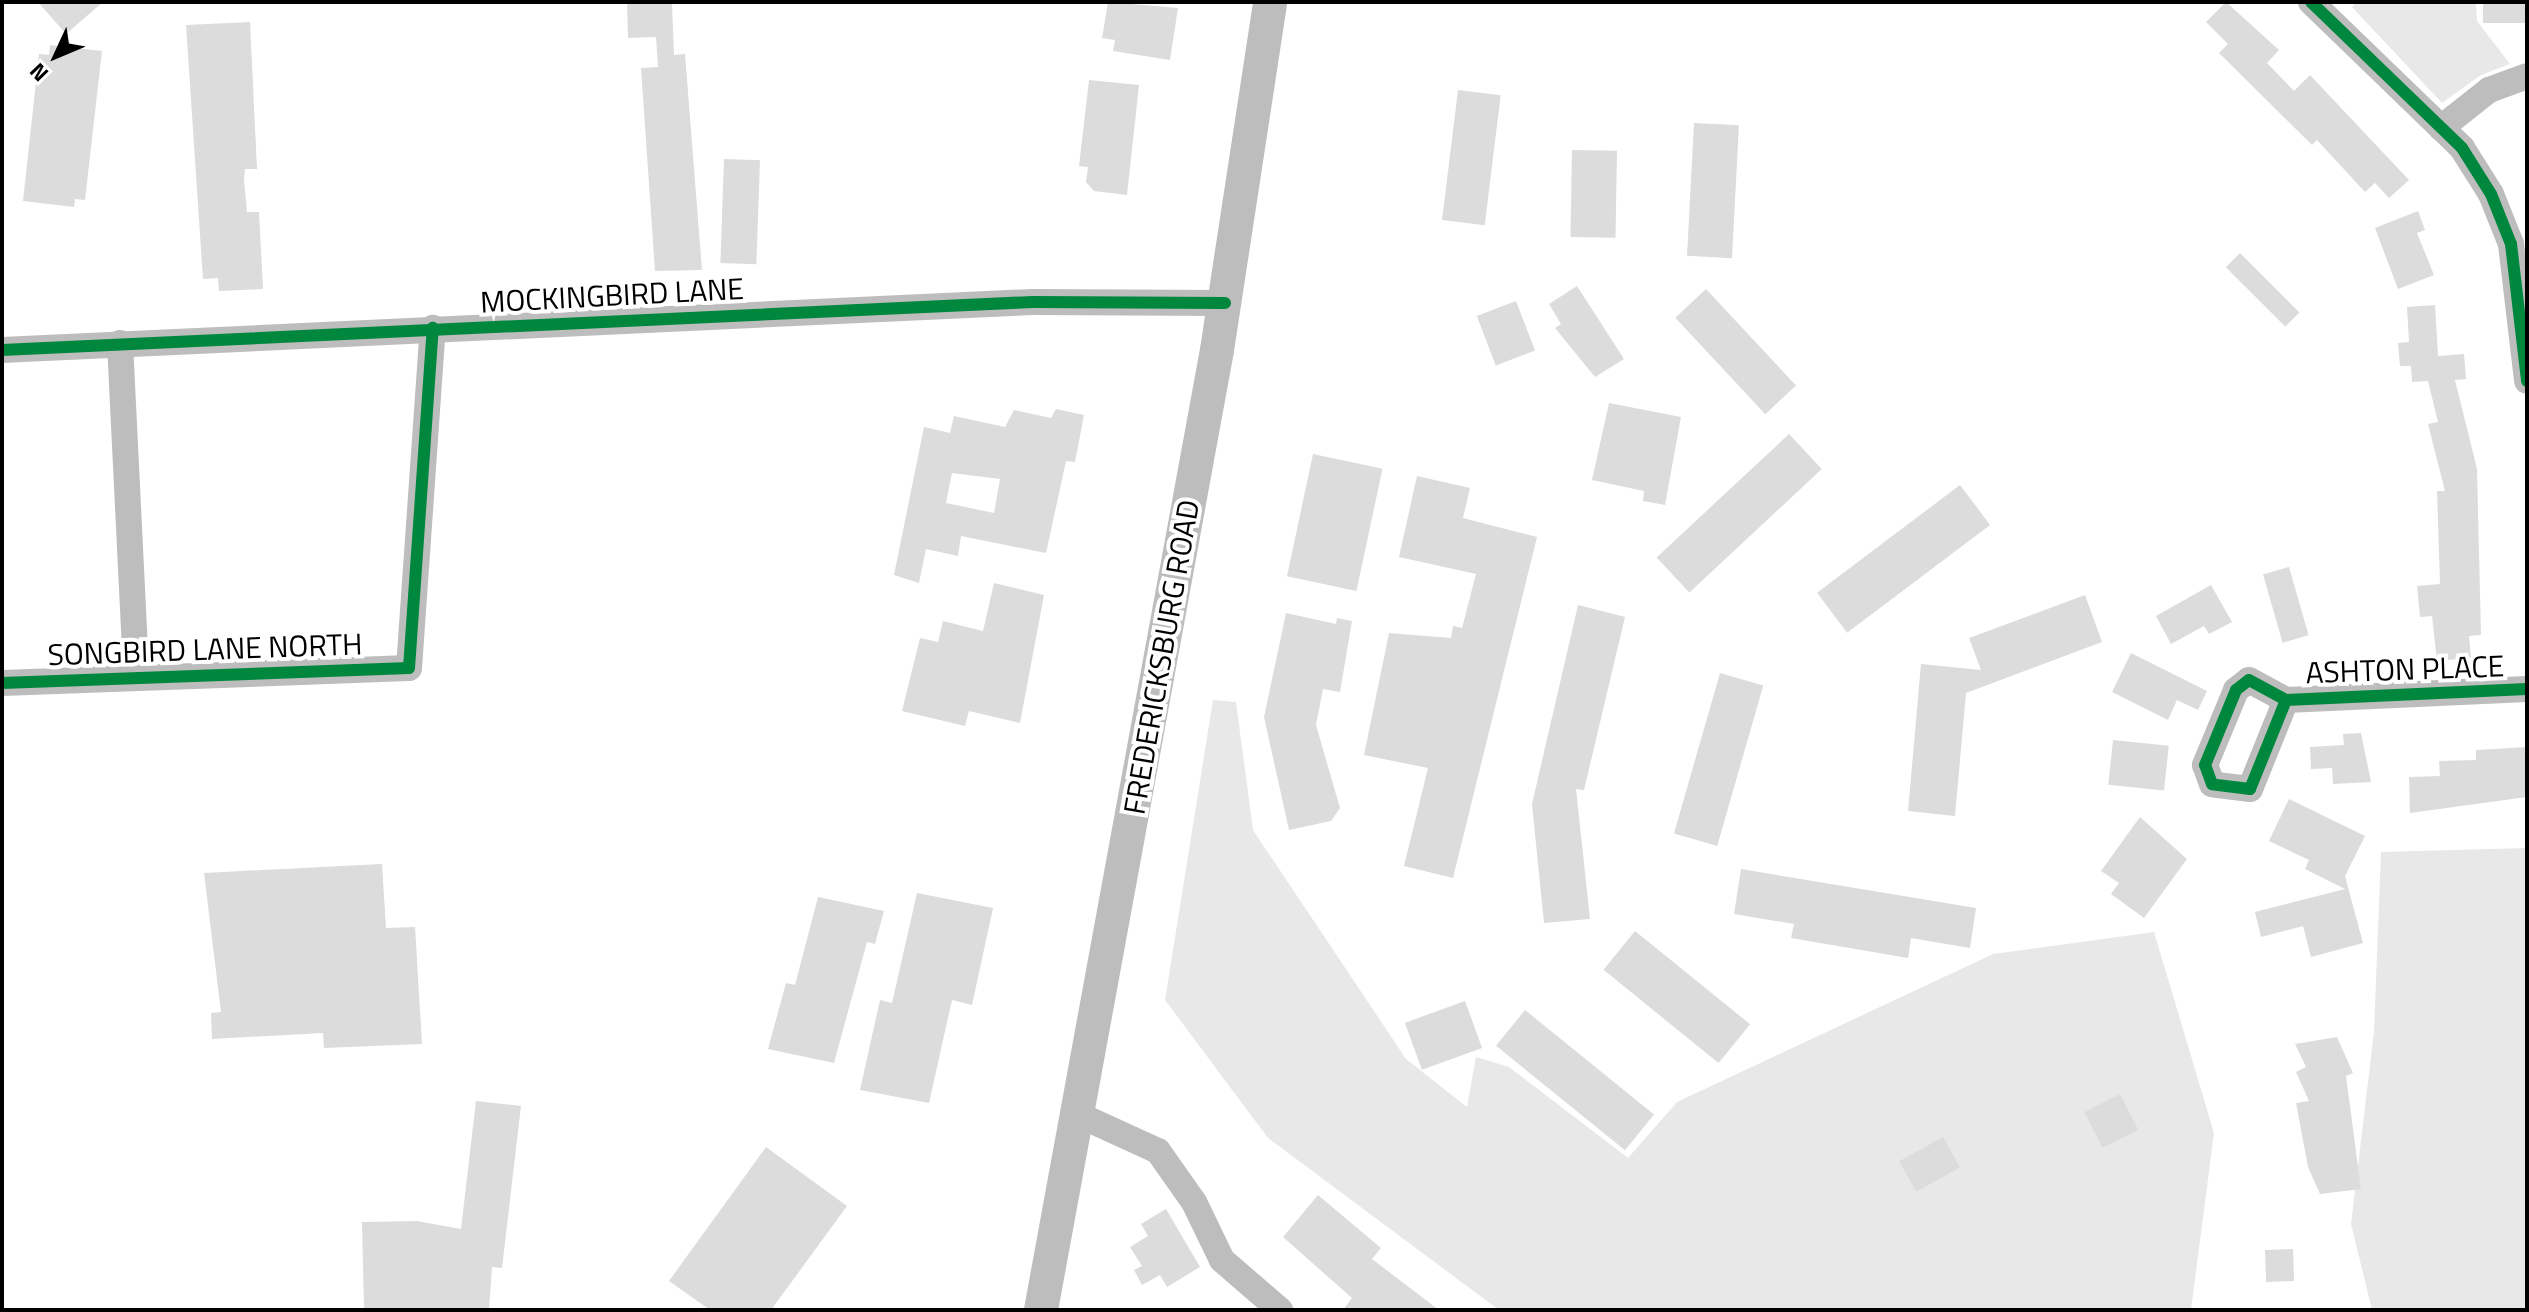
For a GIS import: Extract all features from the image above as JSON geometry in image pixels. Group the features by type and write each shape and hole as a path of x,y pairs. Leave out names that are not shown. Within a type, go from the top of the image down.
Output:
{"main road":[{"name":"FREDERICKSBURG ROAD","path":"1041,1310 1225,303 1270,2"}],"street":[{"path":"2311,2 2441,128 2478,170 2503,218 2519,290 2527,381"},
{"path":"2441,128 2489,90 2527,76"},
{"name":"MOCKINGBIRD LANE","path":"2,350 1033,302 1225,303"},
{"name":"SONGBIRD LANE NORTH","path":"2,683 409,668 433,328"},
{"path":"120,343 136,676"},
{"name":"ASHTON PLACE","path":"2286,700 2527,689"},
{"path":"1077,1114 1158,1151 1194,1202 1222,1260 1280,1310"}],"shaded area":[{"path":"2357,2 2476,2 2477,21 2510,64 2481,75 2442,103 2352,7"},
{"path":"1213,700 1236,702 1253,830 1406,1059 1467,1107 1476,1057 1509,1067 1628,1158 1677,1102 1993,954 2154,932 2214,1133 2191,1310 1499,1310 1268,1138 1165,1000"},
{"path":"2527,848 2527,1310 2372,1310 2351,1224 2374,1032 2381,852"}],"building":[{"path":"38,2 103,2 66,34"},
{"path":"627,2 672,2 674,55 685,54 702,270 655,271 641,68 658,67 656,37 628,38"},
{"path":"1108,2 1178,8 1170,60 1113,51 1115,40 1102,38"},
{"path":"2226,2 2279,50 2267,63 2294,91 2310,75 2409,180 2389,198 2375,183 2365,192 2317,140 2312,145 2219,53 2228,44 2206,22"},
{"path":"2483,2 2527,2 2527,23 2483,23"},
{"path":"250,22 257,169 245,169 244,180 247,212 259,212 263,289 219,291 218,278 203,279 186,25"},
{"path":"50,45 102,51 85,200 75,199 74,207 23,201 39,54 49,55"},
{"path":"1089,80 1139,85 1127,195 1094,191 1086,182 1088,167 1079,166"},
{"path":"1458,90 1501,95 1485,225 1442,220"},
{"path":"1694,123 1739,125 1732,258 1687,256"},
{"path":"1572,150 1617,151 1615,238 1570,237"},
{"path":"724,159 760,160 756,264 720,263"},
{"path":"2418,211 2425,230 2417,233 2434,275 2398,289 2375,228"},
{"path":"2240,253 2299,312 2285,327 2226,267"},
{"path":"1577,286 1624,359 1595,377 1555,328 1561,324 1549,304"},
{"path":"1706,289 1796,386 1765,414 1675,318"},
{"path":"1516,301 1535,350 1496,366 1477,316"},
{"path":"2435,305 2438,356 2464,354 2466,379 2455,380 2477,469 2481,635 2469,636 2471,658 2437,661 2432,616 2420,617 2417,586 2440,584 2437,491 2445,491 2428,424 2438,422 2428,381 2412,382 2411,366 2400,366 2398,343 2409,342 2407,307"},
{"path":"1609,403 1681,417 1665,505 1643,501 1644,491 1592,480"},
{"path":"1056,409 1084,415 1075,462 1066,461 1046,553 961,536 958,556 926,549 919,583 894,575 924,427 950,433 954,416 1005,427 1014,410 1051,418","holes":["952,473 1000,479 994,513 946,503"]},
{"path":"1789,434 1822,469 1689,593 1657,557"},
{"path":"1313,454 1382,469 1356,591 1287,576"},
{"path":"1417,476 1470,488 1463,518 1537,537 1453,878 1404,866 1428,768 1364,755 1389,633 1451,638 1453,626 1462,628 1476,574 1399,557"},
{"path":"1960,485 1990,525 1847,633 1817,593"},
{"path":"2289,567 2309,635 2283,643 2263,574"},
{"path":"994,583 1044,595 1020,723 969,711 965,726 902,711 920,638 938,642 943,621 983,631"},
{"path":"2211,585 2232,622 2209,634 2204,626 2171,644 2156,616"},
{"path":"2085,595 2102,642 1966,693 1955,816 1908,811 1921,664 1981,670 1969,638"},
{"path":"1578,605 1625,617 1584,790 1576,789 1590,919 1544,923 1532,804"},
{"path":"1286,613 1336,624 1337,618 1352,621 1340,692 1323,689 1316,725 1340,808 1331,821 1289,830 1264,717"},
{"path":"2131,653 2207,691 2198,710 2177,700 2168,720 2112,692"},
{"path":"1720,673 1763,685 1717,846 1674,834"},
{"path":"2361,733 2371,782 2333,784 2332,768 2311,769 2310,747 2344,745 2343,734"},
{"path":"2113,740 2169,746 2164,791 2108,785"},
{"path":"2527,747 2527,797 2410,813 2409,777 2440,776 2439,761 2476,760 2476,750"},
{"path":"2289,799 2365,836 2345,876 2363,943 2311,957 2303,926 2261,937 2255,912 2345,889 2305,869 2309,860 2269,841"},
{"path":"2140,817 2187,859 2144,918 2111,894 2119,883 2101,871"},
{"path":"382,864 386,928 415,927 422,1044 324,1048 323,1033 212,1039 211,1013 221,1012 204,873"},
{"path":"1741,869 1976,908 1970,948 1911,938 1908,958 1791,938 1794,924 1734,914"},
{"path":"917,893 993,908 972,1005 952,1000 929,1103 860,1090 880,1000 892,1003"},
{"path":"818,897 884,911 875,944 867,942 834,1063 768,1049 786,983 795,985"},
{"path":"1635,931 1750,1024 1719,1063 1604,970"},
{"path":"1465,1001 1482,1048 1422,1070 1405,1023"},
{"path":"1525,1010 1654,1114 1625,1150 1496,1046"},
{"path":"2337,1037 2353,1073 2346,1076 2361,1189 2320,1194 2308,1167 2296,1103 2309,1101 2296,1072 2306,1067 2295,1044"},
{"path":"2120,1094 2138,1130 2103,1148 2084,1112"},
{"path":"476,1101 521,1106 502,1268 492,1267 489,1310 364,1308 362,1222 417,1221 461,1229"},
{"path":"1943,1137 1960,1168 1916,1192 1899,1161"},
{"path":"766,1147 847,1206 771,1310 710,1310 669,1281"},
{"path":"1318,1195 1381,1248 1372,1259 1439,1310 1343,1310 1352,1298 1283,1237"},
{"path":"1166,1209 1200,1267 1167,1287 1160,1275 1142,1285 1134,1270 1142,1266 1130,1247 1148,1236 1141,1224"},
{"path":"2293,1249 2294,1281 2266,1282 2265,1250"}],"cycle path":[{"path":"2311,2 2462,148 2491,194 2511,244 2527,381"},
{"path":"2,350 1033,302 1225,303"},
{"path":"2,683 409,668 433,328"},
{"path":"2286,700 2250,789 2212,784 2205,765 2236,690 2249,680 2286,700 2527,689"}]}
